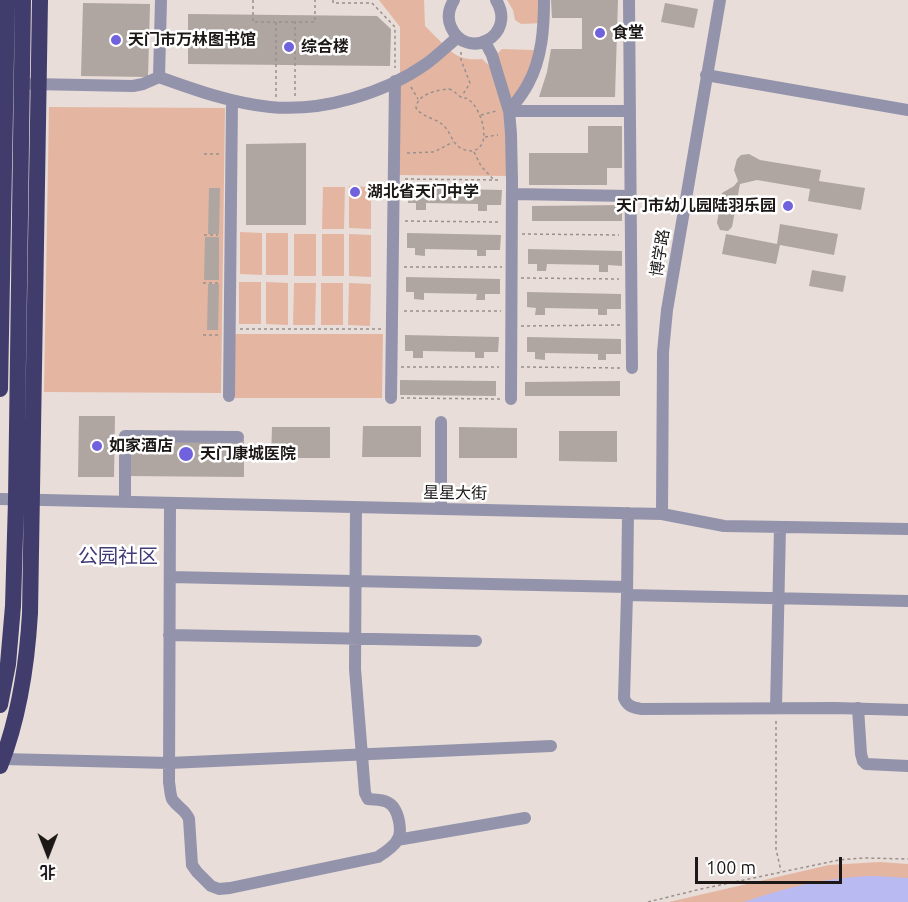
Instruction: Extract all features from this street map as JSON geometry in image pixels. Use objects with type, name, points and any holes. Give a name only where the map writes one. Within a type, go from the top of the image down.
[{"type":"highway","points":[[7,0],[22,84]]},
{"type":"highway","points":[[0,705],[9,651],[13,606],[23,0]]},
{"type":"highway","points":[[0,389],[8,186],[22,84],[40,0]]},
{"type":"highway","points":[[1,763],[22,682],[29,622],[16,500],[8,186]]},
{"type":"highway","points":[[9,651],[22,682]]},
{"type":"street","points":[[159,77],[160,0]]},
{"type":"street","points":[[454,0],[448,14],[449,23],[461,39],[471,43],[485,42],[500,27],[501,9],[496,0]]},
{"type":"street","points":[[509,111],[522,94],[534,70],[542,37],[544,0]]},
{"type":"street","points":[[629,0],[632,368]]},
{"type":"street","name":"博学路","points":[[662,514],[665,330],[720,0]]},
{"type":"street","points":[[22,84],[133,86],[159,77],[232,100],[276,107],[321,105],[365,94],[400,78],[426,64],[461,39]]},
{"type":"street","points":[[485,42],[492,55],[509,111],[511,134],[511,399]]},
{"type":"street","points":[[706,75],[908,110]]},
{"type":"street","points":[[391,398],[394,154],[400,78]]},
{"type":"street","points":[[229,396],[232,100]]},
{"type":"street","points":[[509,111],[630,111]]},
{"type":"street","points":[[512,194],[630,195]]},
{"type":"street","points":[[441,422],[441,509]]},
{"type":"street","points":[[125,502],[125,436],[238,437]]},
{"type":"street","name":"星星大街","points":[[16,500],[662,514],[724,526],[908,530]]},
{"type":"street","points":[[170,503],[169,783],[172,799],[187,813],[189,819],[192,865],[211,886],[219,889],[378,857],[396,843],[400,835],[396,811],[392,804],[368,799],[365,793],[355,669],[356,507]]},
{"type":"street","points":[[628,513],[624,698],[626,704],[641,709],[858,708],[908,710]]},
{"type":"street","points":[[776,708],[780,527]]},
{"type":"street","points":[[170,577],[356,581],[908,601]]},
{"type":"street","points":[[170,634],[476,640]]},
{"type":"street","points":[[858,708],[863,761],[866,764],[908,766]]},
{"type":"street","points":[[1,763],[169,763],[551,746]]},
{"type":"street","points":[[397,840],[525,818]]},
{"type":"path","points":[[253,0],[253,22],[315,22],[315,0]]},
{"type":"path","points":[[333,0],[333,3],[372,3],[395,27],[400,78],[418,99]]},
{"type":"path","points":[[276,22],[276,107]]},
{"type":"path","points":[[295,22],[295,107]]},
{"type":"path","points":[[461,39],[461,60],[470,83],[461,97]]},
{"type":"path","points":[[446,89],[452,90],[461,97],[469,99],[484,128],[482,144],[474,151],[463,150],[459,147],[440,122],[418,111],[416,103],[421,97],[446,89]]},
{"type":"path","points":[[479,115],[509,111]]},
{"type":"path","points":[[484,137],[511,134]]},
{"type":"path","points":[[394,154],[434,152],[454,141]]},
{"type":"path","points":[[474,151],[481,166],[494,180]]},
{"type":"path","points":[[204,154],[232,154]]},
{"type":"path","points":[[394,179],[512,181]]},
{"type":"path","points":[[393,221],[631,235]]},
{"type":"path","points":[[204,235],[231,235]]},
{"type":"path","points":[[393,267],[631,279]]},
{"type":"path","points":[[203,282],[230,283]]},
{"type":"path","points":[[392,311],[511,311]]},
{"type":"path","points":[[511,326],[631,325]]},
{"type":"path","points":[[203,335],[230,332],[392,328]]},
{"type":"path","points":[[392,367],[632,368]]},
{"type":"path","points":[[391,398],[511,399]]},
{"type":"path","points":[[776,708],[776,849],[782,872]]},
{"type":"path","points":[[648,902],[839,860],[908,859]]},
{"type":"shaded area","points":[[379,0],[424,0],[425,26],[444,45],[400,73],[400,27]]},
{"type":"shaded area","points":[[507,0],[542,0],[542,23],[521,24],[515,20],[513,10]]},
{"type":"shaded area","points":[[502,49],[534,50],[533,62],[514,99],[509,99],[496,55]]},
{"type":"shaded area","points":[[449,50],[464,58],[482,59],[491,67],[503,110],[509,176],[398,175],[400,84]]},
{"type":"shaded area","points":[[49,107],[225,108],[221,393],[44,392]]},
{"type":"shaded area","points":[[349,186],[371,187],[371,229],[349,228]]},
{"type":"shaded area","points":[[323,187],[345,187],[344,229],[322,229]]},
{"type":"shaded area","points":[[240,232],[262,233],[262,275],[240,274]]},
{"type":"shaded area","points":[[266,233],[288,233],[288,275],[266,275]]},
{"type":"shaded area","points":[[294,234],[316,234],[316,276],[294,276]]},
{"type":"shaded area","points":[[322,234],[344,234],[344,276],[322,276]]},
{"type":"shaded area","points":[[349,234],[371,235],[371,277],[349,276]]},
{"type":"shaded area","points":[[239,282],[261,282],[261,324],[239,324]]},
{"type":"shaded area","points":[[266,282],[288,283],[288,325],[266,324]]},
{"type":"shaded area","points":[[294,283],[316,283],[315,325],[293,325]]},
{"type":"shaded area","points":[[321,283],[343,283],[343,325],[321,325]]},
{"type":"shaded area","points":[[349,283],[371,284],[370,326],[348,325]]},
{"type":"shaded area","points":[[235,334],[383,334],[382,398],[235,398]]},
{"type":"shaded area","points":[[880,862],[908,864],[908,902],[669,902],[829,865]]},
{"type":"water","points":[[874,876],[908,878],[908,902],[744,902],[808,884],[840,878]]},
{"type":"building","name":"食堂","points":[[551,0],[618,0],[615,97],[539,97],[551,49],[582,49],[582,18],[552,18]]},
{"type":"building","name":"天门市万林图书馆","points":[[83,3],[150,4],[148,77],[81,76]]},
{"type":"building","points":[[665,3],[698,9],[694,28],[661,22]]},
{"type":"building","name":"综合楼","points":[[188,14],[377,16],[391,29],[390,66],[188,64]]},
{"type":"building","points":[[588,126],[622,126],[622,168],[607,168],[607,185],[529,185],[529,153],[588,153]]},
{"type":"building","points":[[306,143],[306,225],[246,225],[246,144]]},
{"type":"building","points":[[749,154],[760,160],[821,170],[819,181],[865,188],[861,210],[808,201],[810,189],[757,180],[740,184],[732,227],[728,231],[720,230],[717,223],[722,193],[738,181],[734,170],[737,159],[741,155]]},
{"type":"building","points":[[209,188],[220,188],[219,234],[208,234]]},
{"type":"building","points":[[408,188],[502,190],[501,205],[487,205],[487,211],[478,211],[478,204],[426,203],[426,210],[416,210],[416,203],[408,203]]},
{"type":"building","points":[[622,205],[622,221],[532,221],[532,206]]},
{"type":"building","points":[[780,224],[838,234],[834,255],[780,245],[776,264],[722,254],[726,234],[777,244]]},
{"type":"building","points":[[407,233],[501,235],[500,250],[486,250],[486,256],[477,256],[477,250],[425,249],[425,256],[415,255],[415,248],[407,248]]},
{"type":"building","points":[[205,237],[219,237],[219,280],[204,280]]},
{"type":"building","points":[[528,249],[622,251],[622,266],[608,265],[608,272],[599,272],[599,265],[547,264],[546,271],[537,271],[537,264],[528,264]]},
{"type":"building","points":[[812,270],[846,276],[843,292],[809,286]]},
{"type":"building","points":[[406,277],[500,279],[500,294],[485,294],[485,300],[476,300],[477,294],[424,293],[424,300],[414,299],[414,292],[406,292]]},
{"type":"building","points":[[208,284],[219,284],[218,330],[207,330]]},
{"type":"building","points":[[527,292],[621,294],[621,309],[607,309],[607,315],[598,315],[598,309],[545,308],[545,315],[535,315],[536,308],[527,307]]},
{"type":"building","points":[[405,335],[499,337],[498,352],[484,352],[484,358],[475,358],[475,352],[423,351],[423,358],[413,358],[413,351],[405,351]]},
{"type":"building","points":[[527,337],[621,339],[621,354],[606,354],[606,360],[598,360],[598,354],[545,353],[545,360],[535,359],[535,352],[527,352]]},
{"type":"building","points":[[400,380],[496,381],[496,396],[400,395]]},
{"type":"building","points":[[620,381],[620,396],[525,396],[525,382]]},
{"type":"building","name":"如家酒店","points":[[79,416],[115,416],[114,477],[78,477]]},
{"type":"building","points":[[363,426],[421,426],[421,457],[362,457]]},
{"type":"building","points":[[272,427],[330,427],[330,458],[271,458]]},
{"type":"building","points":[[459,427],[517,428],[517,458],[459,458]]},
{"type":"building","points":[[559,431],[617,431],[617,462],[559,461]]},
{"type":"building","points":[[127,438],[244,439],[244,477],[127,476]]},
{"type":"place","name":"食堂","points":[[600,33]]},
{"type":"place","name":"天门市万林图书馆","points":[[116,40]]},
{"type":"place","name":"综合楼","points":[[289,47]]},
{"type":"place","name":"湖北省天门中学","points":[[355,192]]},
{"type":"place","name":"天门市幼儿园陆羽乐园","points":[[788,206]]},
{"type":"place","name":"如家酒店","points":[[97,446]]},
{"type":"place","name":"天门康城医院","points":[[186,454]]},
{"type":"district","name":"公园社区","points":[[118,556]]}]
